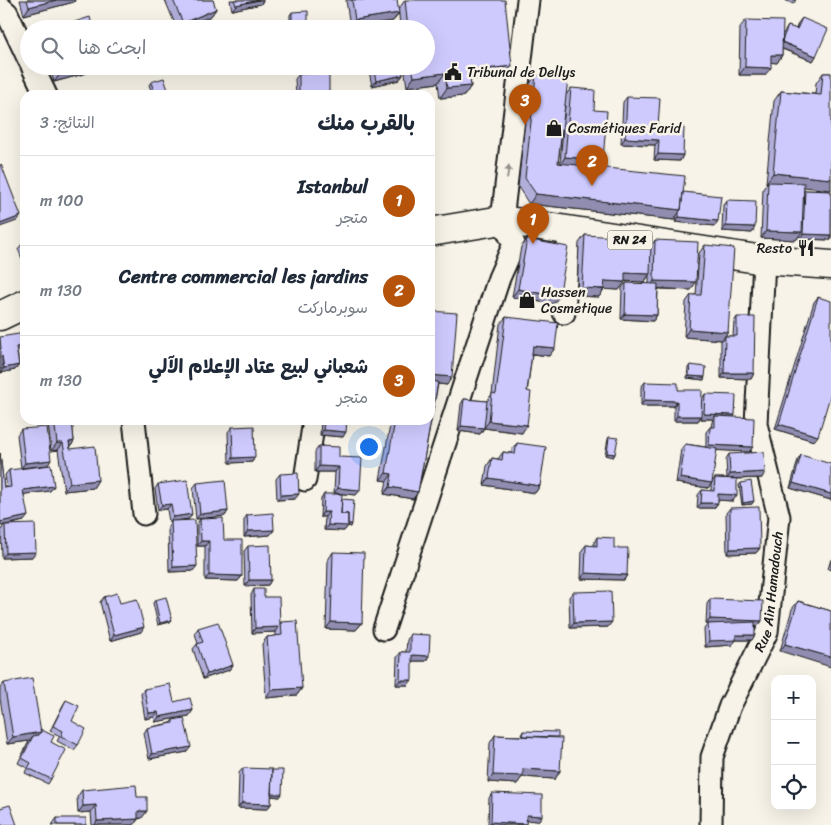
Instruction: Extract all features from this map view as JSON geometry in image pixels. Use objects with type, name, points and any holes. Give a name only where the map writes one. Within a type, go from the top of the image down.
[{"type":"main road","name":"RN 24","points":[[435,231],[502,220],[764,260],[831,265]]},
{"type":"main road","points":[[0,316],[20,306]]},
{"type":"street","points":[[384,629],[499,278],[514,244],[502,220],[528,0]]},
{"type":"street","points":[[2,12],[20,44]]},
{"type":"street","points":[[36,75],[44,90]]},
{"type":"street","points":[[564,313],[570,231]]},
{"type":"street","name":"Rue Ain Hamadouch","points":[[711,825],[712,757],[730,706],[767,632],[779,517],[756,424],[764,260]]},
{"type":"street","points":[[135,425],[144,514]]},
{"type":"street","points":[[306,480],[313,425]]},
{"type":"building","points":[[27,0],[56,0],[29,7]]},
{"type":"building","points":[[173,0],[213,0],[216,9],[190,20],[182,20]]},
{"type":"building","points":[[234,0],[259,0],[236,5]]},
{"type":"building","points":[[352,0],[397,0],[399,13],[355,20]]},
{"type":"building","points":[[405,0],[505,0],[512,66],[469,71],[471,86],[447,88],[445,73],[435,74],[435,20],[407,20]]},
{"type":"building","points":[[308,11],[308,20],[292,20],[292,12]]},
{"type":"building","points":[[802,18],[828,29],[816,56],[782,42],[788,26],[797,29]]},
{"type":"building","points":[[746,20],[783,21],[782,55],[771,55],[771,68],[745,67]]},
{"type":"building","points":[[823,73],[831,73],[831,179],[773,173],[781,91],[821,95]]},
{"type":"building","points":[[299,75],[329,75],[329,90],[299,90]]},
{"type":"building","points":[[375,75],[403,75],[376,81]]},
{"type":"building","points":[[414,75],[430,75],[414,77]]},
{"type":"building","points":[[536,75],[568,79],[558,163],[685,176],[681,210],[536,194],[525,178]]},
{"type":"building","points":[[164,78],[168,90],[153,90],[151,82]]},
{"type":"building","points":[[571,88],[595,90],[594,110],[607,111],[603,160],[565,157]]},
{"type":"building","points":[[627,97],[660,98],[658,127],[684,128],[683,155],[658,154],[659,140],[625,138]]},
{"type":"building","points":[[0,165],[20,216],[0,224]]},
{"type":"building","points":[[768,182],[804,183],[802,232],[766,231]]},
{"type":"building","points":[[805,190],[831,191],[831,235],[803,234]]},
{"type":"building","points":[[683,192],[721,196],[718,221],[679,217]]},
{"type":"building","points":[[727,200],[756,201],[755,227],[726,226]]},
{"type":"building","points":[[585,235],[633,238],[633,245],[651,245],[650,274],[625,273],[625,282],[605,281],[604,289],[582,288]]},
{"type":"building","points":[[527,239],[568,247],[559,297],[518,289]]},
{"type":"building","points":[[655,240],[698,242],[696,282],[654,281]]},
{"type":"building","points":[[705,245],[734,248],[728,332],[689,329],[691,295],[701,295]]},
{"type":"building","points":[[626,283],[658,284],[657,315],[625,314]]},
{"type":"building","points":[[818,297],[831,301],[831,393],[818,436],[779,424]]},
{"type":"building","points":[[435,311],[457,313],[452,377],[435,375]]},
{"type":"building","points":[[506,317],[558,323],[555,348],[533,346],[527,391],[531,392],[527,425],[489,421],[492,393],[496,394]]},
{"type":"building","points":[[737,317],[755,317],[754,373],[724,373],[725,336],[737,336]]},
{"type":"building","points":[[20,334],[20,347],[16,347],[19,365],[4,368],[2,356],[2,369],[0,369],[0,337]]},
{"type":"building","points":[[690,365],[706,367],[705,377],[689,376]]},
{"type":"building","points":[[435,382],[438,382],[435,398]]},
{"type":"building","points":[[645,382],[678,383],[678,390],[702,390],[701,416],[677,416],[677,401],[644,400]]},
{"type":"building","points":[[705,394],[736,395],[735,415],[704,414]]},
{"type":"building","points":[[464,399],[487,401],[484,428],[461,426]]},
{"type":"building","points":[[715,416],[754,418],[753,447],[709,445],[710,427],[715,427]]},
{"type":"building","points":[[55,425],[72,425],[74,441],[69,442],[70,449],[95,446],[98,480],[70,483],[63,443],[57,443]]},
{"type":"building","points":[[324,425],[347,425],[346,432],[323,430]]},
{"type":"building","points":[[394,425],[430,425],[418,492],[390,487],[392,474],[386,473]]},
{"type":"building","points":[[254,426],[255,457],[233,458],[232,427]]},
{"type":"building","points":[[47,427],[51,460],[25,463],[21,429]]},
{"type":"building","points":[[609,437],[618,438],[615,454],[607,453]]},
{"type":"building","points":[[517,443],[546,447],[540,486],[489,478],[492,458],[502,460],[503,452],[515,454]]},
{"type":"building","points":[[685,444],[717,449],[712,483],[680,478]]},
{"type":"building","points":[[319,446],[339,447],[339,457],[362,458],[360,490],[338,488],[339,467],[319,466]]},
{"type":"building","points":[[764,452],[765,472],[730,474],[729,454]]},
{"type":"building","points":[[0,453],[4,488],[11,487],[9,470],[51,465],[54,486],[23,490],[28,516],[0,522]]},
{"type":"building","points":[[801,455],[831,464],[831,494],[793,483]]},
{"type":"building","points":[[298,473],[299,494],[281,495],[280,474]]},
{"type":"building","points":[[715,478],[737,479],[737,495],[718,494],[718,503],[701,503],[702,490],[714,491]]},
{"type":"building","points":[[187,480],[192,514],[173,517],[171,504],[162,505],[158,484]]},
{"type":"building","points":[[225,480],[228,511],[200,514],[197,483]]},
{"type":"building","points":[[751,481],[754,501],[743,503],[741,483]]},
{"type":"building","points":[[324,494],[342,494],[341,514],[348,514],[348,526],[328,525],[329,512],[323,512]]},
{"type":"building","points":[[342,499],[354,500],[352,524],[348,524],[348,514],[341,514]]},
{"type":"building","points":[[759,507],[760,548],[730,549],[730,508]]},
{"type":"building","points":[[273,513],[274,530],[248,531],[247,515]]},
{"type":"building","points":[[223,518],[224,540],[242,540],[242,576],[209,575],[209,541],[201,541],[200,519]]},
{"type":"building","points":[[195,520],[197,566],[173,567],[171,521]]},
{"type":"building","points":[[35,524],[36,552],[6,553],[5,525]]},
{"type":"building","points":[[597,537],[614,538],[614,548],[628,548],[627,575],[585,573],[586,545],[597,546]]},
{"type":"building","points":[[270,545],[271,580],[249,580],[248,546]]},
{"type":"building","points":[[333,552],[364,553],[362,623],[331,622]]},
{"type":"building","points":[[254,589],[264,589],[264,597],[279,597],[279,627],[255,628]]},
{"type":"building","points":[[611,591],[612,622],[574,623],[573,592]]},
{"type":"building","points":[[117,593],[120,603],[137,599],[144,627],[114,635],[104,597]]},
{"type":"building","points":[[166,597],[172,620],[160,623],[155,600]]},
{"type":"building","points":[[710,599],[763,601],[762,621],[710,619]]},
{"type":"building","points":[[798,601],[831,611],[831,657],[785,644]]},
{"type":"building","points":[[297,621],[302,688],[271,690],[267,637],[282,635],[281,622]]},
{"type":"building","points":[[218,622],[233,665],[207,674],[197,644],[203,642],[198,628]]},
{"type":"building","points":[[755,622],[755,635],[736,635],[736,640],[709,641],[708,624]]},
{"type":"building","points":[[410,634],[430,635],[429,656],[412,655],[412,680],[400,680],[401,652],[410,652]]},
{"type":"building","points":[[32,678],[41,732],[13,737],[4,683]]},
{"type":"building","points":[[170,684],[174,702],[190,698],[193,710],[159,717],[158,712],[149,713],[144,689]]},
{"type":"building","points":[[66,700],[79,706],[72,721],[86,729],[78,745],[61,736],[63,731],[53,726]]},
{"type":"building","points":[[184,718],[191,747],[152,754],[147,728],[173,723],[173,720]]},
{"type":"building","points":[[40,729],[54,736],[51,742],[66,750],[51,779],[28,768],[31,763],[22,758],[33,736],[39,735],[41,732]]},
{"type":"building","points":[[523,731],[558,732],[558,737],[523,736]]},
{"type":"building","points":[[495,735],[562,738],[560,771],[523,769],[523,776],[493,775]]},
{"type":"building","points":[[243,768],[272,769],[271,804],[242,803]]},
{"type":"building","points":[[272,770],[283,770],[282,794],[271,794]]},
{"type":"building","points":[[136,785],[137,797],[147,797],[147,811],[138,811],[138,819],[97,821],[96,805],[83,806],[82,790]]},
{"type":"building","points":[[492,793],[542,795],[542,816],[527,815],[526,824],[491,822]]},
{"type":"building","points":[[10,805],[17,825],[0,825],[0,808]]},
{"type":"building","points":[[57,818],[86,818],[86,825],[57,825]]},
{"type":"place","name":"Tribunal de Dellys","points":[[453,72]]},
{"type":"place","name":"شعباني لبيع عتاد الإعلام الآلي","points":[[525,125]]},
{"type":"place","name":"Cosmétiques Farid","points":[[554,128]]},
{"type":"place","name":"Centre commercial les jardins","points":[[592,186]]},
{"type":"place","name":"Istanbul","points":[[533,244]]},
{"type":"place","name":"Resto","points":[[806,248]]},
{"type":"place","name":"Hassen Cosmetique","points":[[527,300]]}]
